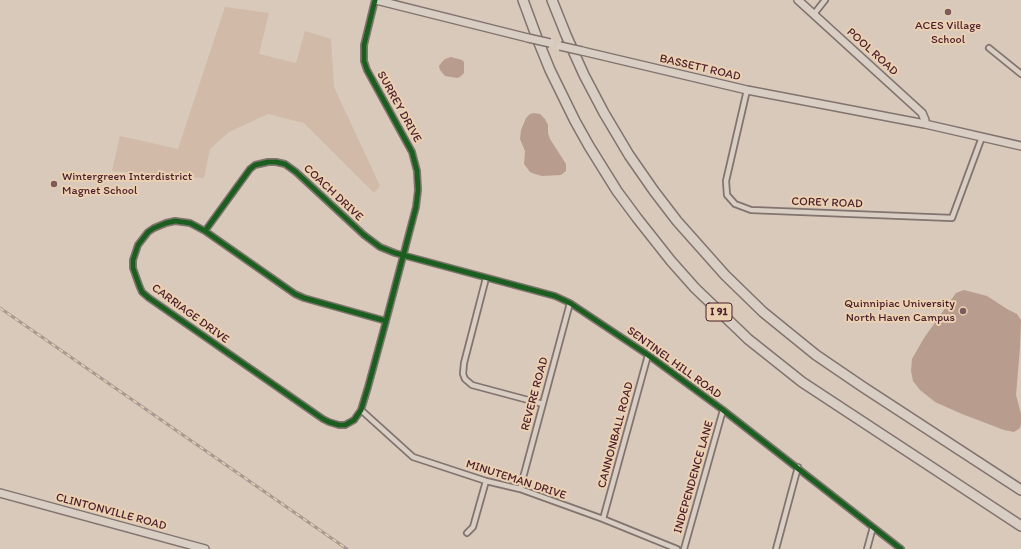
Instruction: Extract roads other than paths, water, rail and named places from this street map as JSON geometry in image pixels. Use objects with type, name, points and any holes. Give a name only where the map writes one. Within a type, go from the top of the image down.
[{"type":"highway","name":"I 91","points":[[524,0],[550,70],[589,146],[617,191],[637,218],[696,288],[748,339],[802,382],[1021,526]]},
{"type":"highway","name":"I 91","points":[[552,0],[569,42],[590,86],[629,155],[677,221],[725,275],[767,315],[816,355],[1021,490]]},
{"type":"street","name":"BASSETT ROAD","points":[[376,0],[392,2],[582,52],[747,90],[925,124],[1021,146]]},
{"type":"street","name":"SURREY DRIVE","points":[[361,410],[418,197],[418,177],[412,152],[367,70],[364,61],[364,45],[376,0]]},
{"type":"street","name":"POOL ROAD","points":[[798,0],[922,113],[925,116],[925,124]]},
{"type":"street","points":[[814,14],[824,0]]},
{"type":"street","points":[[989,48],[1021,74]]},
{"type":"street","name":"COREY ROAD","points":[[747,90],[726,181],[727,195],[735,204],[751,210],[952,218],[982,137]]},
{"type":"street","name":"COACH DRIVE","points":[[205,231],[250,169],[259,164],[276,162],[285,164],[296,172],[374,244],[386,250],[403,255]]},
{"type":"street","name":"CARRIAGE DRIVE","points":[[361,410],[350,423],[339,425],[328,422],[155,303],[142,292],[133,268],[133,260],[138,245],[148,232],[160,225],[175,221],[190,223],[205,231],[295,294],[304,298],[386,321]]},
{"type":"street","name":"SENTINEL HILL ROAD","points":[[403,255],[555,296],[570,303],[648,355],[723,410],[901,549]]},
{"type":"street","points":[[486,278],[464,363],[465,379],[472,385],[543,404]]},
{"type":"street","name":"REVERE ROAD","points":[[520,489],[570,303]]},
{"type":"street","name":"CANNONBALL ROAD","points":[[603,519],[648,355]]},
{"type":"street","name":"MINUTEMAN DRIVE","points":[[361,410],[413,457],[486,481],[520,489],[603,519],[677,549]]},
{"type":"street","name":"INDEPENDENCE LANE","points":[[684,549],[723,410]]},
{"type":"street","points":[[776,549],[798,468]]},
{"type":"street","points":[[467,533],[473,527],[486,481]]},
{"type":"street","name":"CLINTONVILLE ROAD","points":[[0,493],[205,549]]},
{"type":"street","points":[[867,549],[872,527]]},
{"type":"railway","points":[[0,308],[347,549]]},
{"type":"place","name":"ACES Village School","points":[[948,12]]},
{"type":"place","name":"Wintergreen Interdistrict Magnet School","points":[[54,184]]},
{"type":"place","name":"Quinnipiac University North Haven Campus","points":[[963,311]]}]
